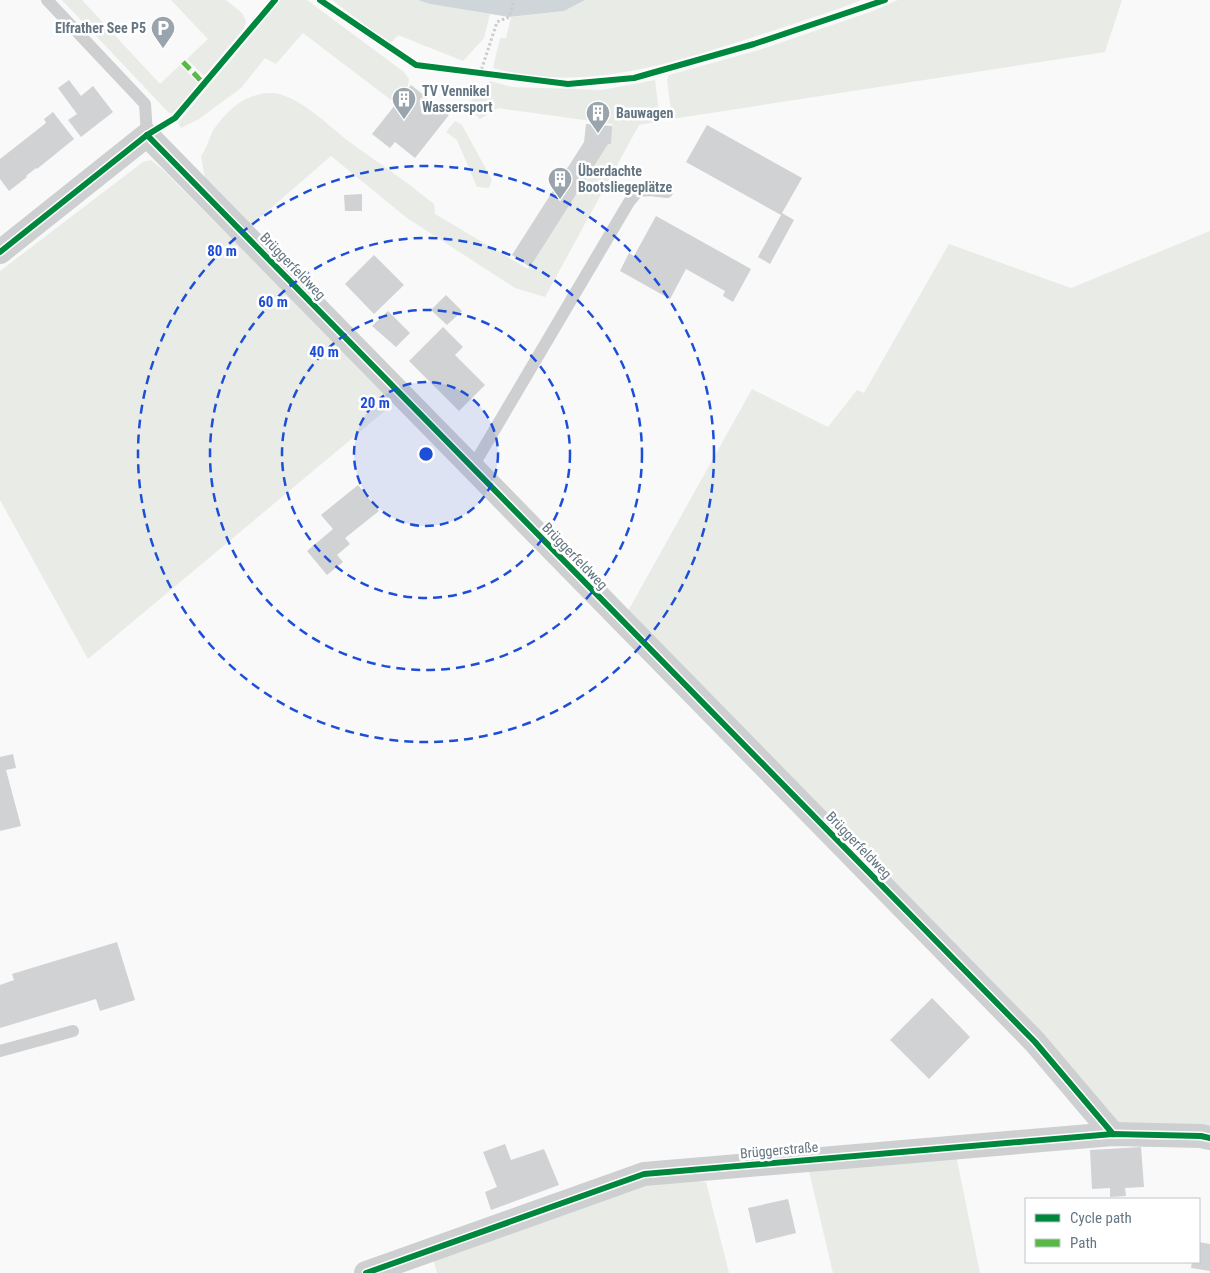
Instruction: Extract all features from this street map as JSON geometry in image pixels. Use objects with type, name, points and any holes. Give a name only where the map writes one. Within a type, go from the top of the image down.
[{"type":"street","points":[[0,252],[147,134]]},
{"type":"street","name":"Brüggerfeldweg","points":[[147,134],[1035,1042],[1113,1134]]},
{"type":"street","name":"Brüggerstraße","points":[[366,1273],[644,1174],[1113,1134],[1201,1136],[1210,1138]]},
{"type":"lane","points":[[47,0],[145,104],[147,134]]},
{"type":"lane","points":[[472,468],[629,202],[638,191],[667,192]]},
{"type":"lane","points":[[0,1051],[73,1031]]},
{"type":"path","points":[[480,74],[497,22],[509,17],[514,0]]},
{"type":"shaded area","points":[[62,0],[82,0],[160,84],[180,65],[198,83],[174,113],[169,113]]},
{"type":"shaded area","points":[[171,0],[226,0],[242,13],[246,21],[244,28],[204,76],[187,59],[208,39]]},
{"type":"shaded area","points":[[281,0],[307,0],[404,72],[409,79],[408,86],[397,100],[393,97],[391,100],[303,33],[276,64],[265,58],[241,88],[199,119],[181,128],[178,123]]},
{"type":"shaded area","points":[[332,0],[418,0],[430,4],[490,14],[484,38],[463,61],[398,35],[390,44]]},
{"type":"shaded area","points":[[418,0],[585,0],[564,11],[509,17],[430,4]]},
{"type":"shaded area","points":[[585,0],[862,0],[705,52],[675,61],[616,74],[555,77],[524,75],[493,68],[500,38],[506,38],[511,17],[564,11]]},
{"type":"shaded area","points":[[898,0],[1122,0],[1105,52],[672,119],[667,80],[669,75],[759,50],[873,11]]},
{"type":"shaded area","points":[[655,80],[660,121],[639,125],[545,297],[515,288],[407,218],[331,156],[248,228],[207,190],[201,156],[217,124],[243,100],[260,94],[278,94],[292,99],[310,110],[351,143],[414,188],[434,204],[435,214],[528,269],[613,124],[498,108],[480,119],[466,106],[490,81],[512,87],[602,90]]},
{"type":"shaded area","points":[[455,121],[462,125],[492,180],[489,188],[477,187],[457,140],[446,132]]},
{"type":"shaded area","points":[[151,160],[382,390],[392,405],[88,659],[0,500],[0,271],[143,162]]},
{"type":"shaded area","points":[[1210,231],[1210,1128],[1117,1125],[628,611],[752,389],[828,427],[857,390],[864,393],[949,244],[1071,288]]},
{"type":"shaded area","points":[[956,1155],[980,1273],[833,1273],[809,1171]]},
{"type":"shaded area","points":[[671,1178],[706,1182],[729,1273],[437,1273],[433,1258],[638,1186]]},
{"type":"building","points":[[69,80],[81,96],[93,86],[113,112],[81,137],[68,120],[77,114],[58,88]]},
{"type":"building","name":"TV Vennikel Wassersport","points":[[411,85],[449,115],[415,158],[395,142],[390,148],[372,134]]},
{"type":"building","points":[[53,112],[74,139],[9,191],[0,179],[0,159],[46,123],[44,119]]},
{"type":"building","name":"Überdachte Bootsliegeplätze","points":[[586,124],[612,126],[611,144],[608,144],[530,267],[512,255],[584,142]]},
{"type":"building","points":[[707,125],[802,178],[782,213],[794,220],[770,264],[758,257],[781,215],[686,162]]},
{"type":"building","points":[[362,194],[362,211],[345,211],[344,195]]},
{"type":"building","points":[[656,216],[751,269],[733,302],[723,296],[725,291],[686,269],[670,299],[620,271],[629,253],[634,256]]},
{"type":"building","points":[[374,255],[404,285],[374,314],[345,284]]},
{"type":"building","points":[[446,295],[462,311],[447,325],[431,310]]},
{"type":"building","points":[[388,311],[410,333],[396,347],[372,326]]},
{"type":"building","points":[[443,327],[463,347],[455,355],[485,385],[459,411],[409,361]]},
{"type":"building","points":[[358,485],[379,511],[345,538],[350,544],[337,555],[343,562],[327,575],[307,551],[333,529],[321,515]]},
{"type":"building","points":[[13,754],[16,768],[6,770],[21,826],[0,831],[0,757]]},
{"type":"building","points":[[117,942],[135,1000],[100,1011],[96,999],[0,1028],[0,985],[14,980],[12,974]]},
{"type":"building","points":[[932,998],[970,1037],[929,1079],[890,1040]]},
{"type":"building","points":[[505,1144],[511,1160],[544,1149],[559,1185],[491,1210],[485,1192],[497,1187],[483,1152]]},
{"type":"building","points":[[1141,1147],[1144,1187],[1125,1188],[1126,1196],[1110,1197],[1110,1188],[1092,1189],[1090,1150]]},
{"type":"building","points":[[788,1199],[796,1233],[756,1243],[748,1208]]},
{"type":"building","points":[[1200,1242],[1210,1244],[1210,1271],[1191,1268],[1192,1263],[1200,1263]]},
{"type":"marked path","points":[[183,62],[204,84]]},
{"type":"cycle path","points":[[0,252],[147,135],[175,118],[275,0]]},
{"type":"cycle path","points":[[320,0],[416,65],[568,84],[634,78],[754,44],[885,0]]},
{"type":"cycle path","points":[[147,135],[1035,1042],[1113,1134]]},
{"type":"cycle path","points":[[366,1273],[644,1174],[1113,1134],[1201,1136],[1210,1138]]},
{"type":"place","name":"Elfrather See P5","points":[[163,49]]},
{"type":"place","name":"TV Vennikel Wassersport","points":[[404,120]]},
{"type":"place","name":"Bauwagen","points":[[598,134]]},
{"type":"place","name":"Überdachte Bootsliegeplätze","points":[[560,200]]}]
